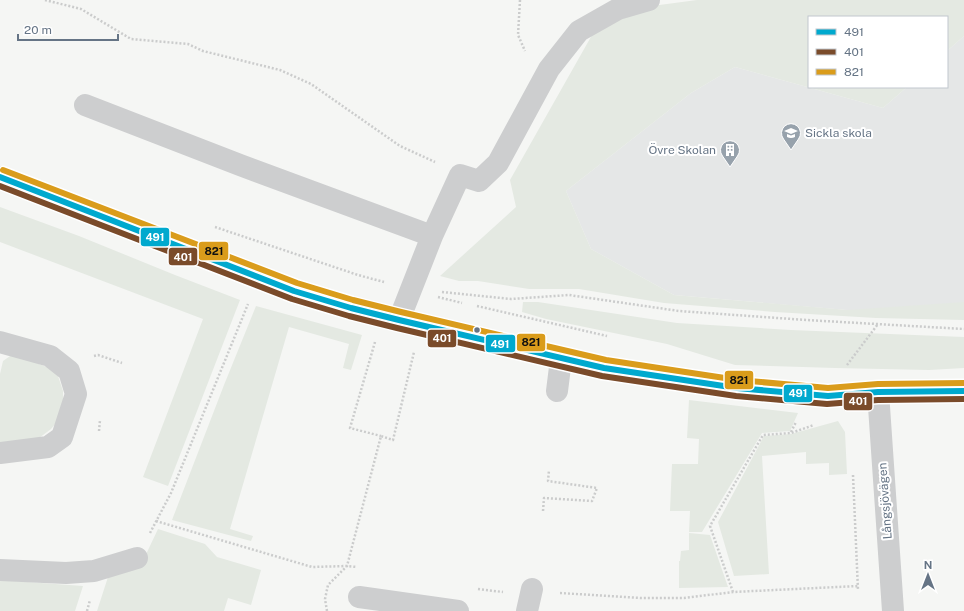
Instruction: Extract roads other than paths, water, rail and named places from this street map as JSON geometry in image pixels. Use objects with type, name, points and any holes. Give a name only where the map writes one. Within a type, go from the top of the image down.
[{"type":"street","points":[[398,320],[432,236],[460,175],[479,182],[498,163],[549,69],[579,30],[618,9],[649,0]]},
{"type":"street","points":[[85,105],[240,165],[432,236]]},
{"type":"street","points":[[0,177],[294,291],[350,308],[398,320],[604,368],[737,388],[828,396],[878,392],[964,391]]},
{"type":"street","points":[[0,342],[50,356],[69,371],[76,394],[62,437],[48,447],[0,453]]},
{"type":"street","points":[[557,391],[561,358]]},
{"type":"street","name":"Långsjövägen","points":[[878,392],[893,611]]},
{"type":"street","points":[[0,570],[66,573],[94,570],[136,558]]},
{"type":"street","points":[[527,611],[532,589]]},
{"type":"street","points":[[359,597],[458,611]]},
{"type":"place","name":"Sickla skola","points":[[791,150]]},
{"type":"place","name":"Övre Skolan","points":[[730,167]]}]
